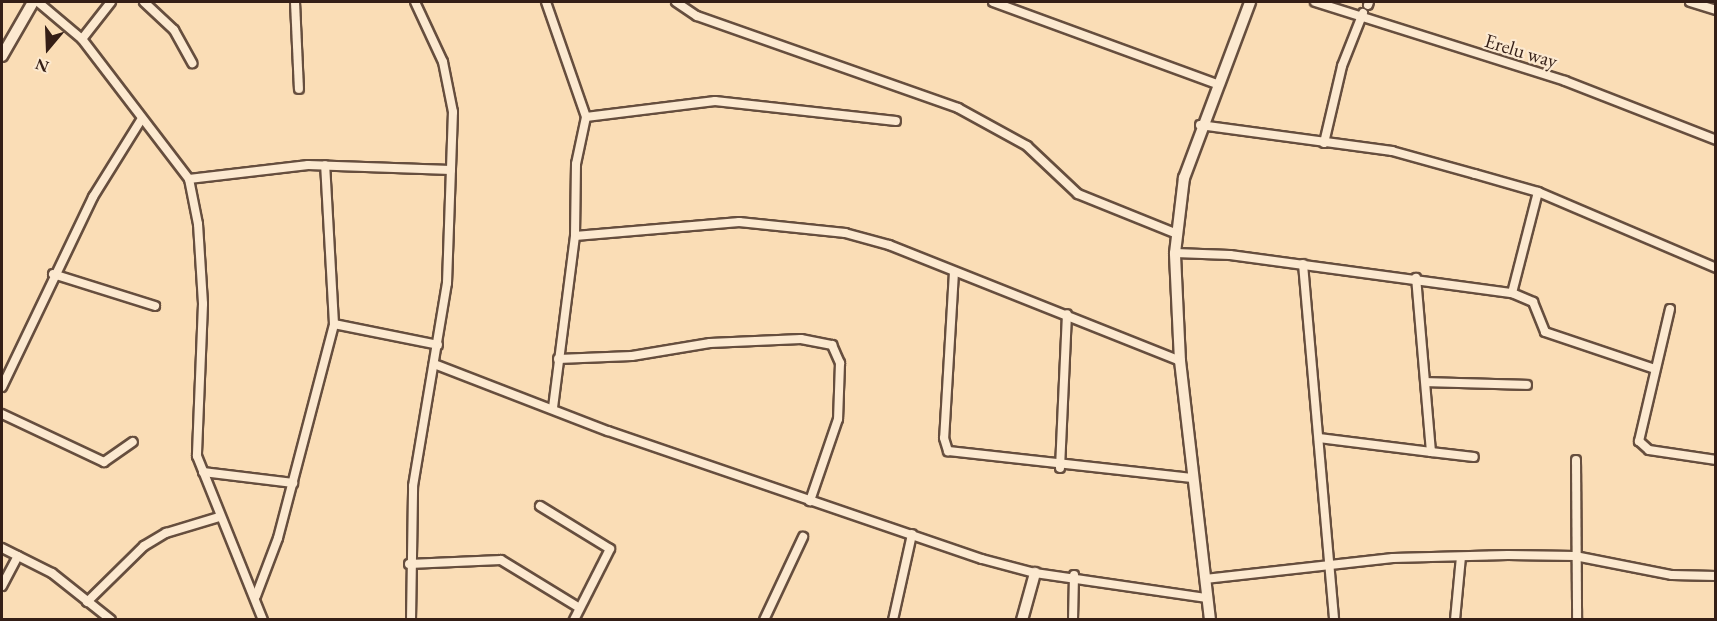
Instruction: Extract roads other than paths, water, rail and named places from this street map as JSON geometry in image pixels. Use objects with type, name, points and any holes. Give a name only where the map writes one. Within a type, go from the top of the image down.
[{"type":"street","points":[[2,56],[33,2]]},
{"type":"street","points":[[38,2],[82,39],[141,120],[189,178],[201,266],[197,456],[219,517],[256,596],[263,620]]},
{"type":"street","points":[[82,39],[111,2]]},
{"type":"street","points":[[144,2],[174,30],[192,63]]},
{"type":"street","points":[[295,2],[300,88]]},
{"type":"street","points":[[411,620],[409,564],[417,454],[435,364],[447,283],[451,170],[448,81],[415,2]]},
{"type":"street","points":[[546,2],[586,117],[576,164],[575,236],[553,408]]},
{"type":"street","points":[[676,2],[707,20],[937,99],[1027,146],[1078,194],[1178,234]]},
{"type":"street","points":[[993,2],[1217,84]]},
{"type":"street","points":[[1210,620],[1180,361],[1175,253],[1184,178],[1200,125],[1250,2]]},
{"type":"street","name":"Erelu way","points":[[1316,2],[1363,13],[1585,88],[1716,140]]},
{"type":"street","points":[[1690,2],[1716,10]]},
{"type":"street","points":[[1324,143],[1336,83],[1363,13]]},
{"type":"street","points":[[586,117],[715,100],[896,121]]},
{"type":"street","points":[[2,387],[53,274],[141,120]]},
{"type":"street","points":[[1200,125],[1392,151],[1538,192],[1716,268]]},
{"type":"street","points":[[189,178],[325,165],[451,170]]},
{"type":"street","points":[[256,596],[292,483],[334,324],[325,165]]},
{"type":"street","points":[[1512,293],[1538,192]]},
{"type":"street","points":[[575,236],[739,222],[801,225],[889,244],[1180,361]]},
{"type":"street","points":[[1175,253],[1303,264],[1512,293],[1533,302],[1545,332],[1654,369]]},
{"type":"street","points":[[1303,264],[1320,438],[1328,568],[1334,620]]},
{"type":"street","points":[[954,272],[946,449],[1060,468],[1193,478]]},
{"type":"street","points":[[53,274],[155,306]]},
{"type":"street","points":[[1416,278],[1427,382],[1431,452]]},
{"type":"street","points":[[1670,309],[1638,435],[1642,447],[1716,460]]},
{"type":"street","points":[[1060,468],[1067,314]]},
{"type":"street","points":[[334,324],[438,345]]},
{"type":"street","points":[[558,359],[632,356],[710,343],[801,339],[832,345],[840,363],[838,419],[810,501]]},
{"type":"street","points":[[435,364],[810,501],[1035,573],[1074,575],[1207,598]]},
{"type":"street","points":[[1427,382],[1527,385]]},
{"type":"street","points":[[2,414],[104,462],[133,442]]},
{"type":"street","points":[[1320,438],[1474,457]]},
{"type":"street","points":[[1576,460],[1577,620]]},
{"type":"street","points":[[203,471],[292,483]]},
{"type":"street","points":[[540,506],[610,549],[597,583],[578,607],[574,620]]},
{"type":"street","points":[[87,602],[144,546],[166,533],[219,517]]},
{"type":"street","points":[[893,620],[912,534]]},
{"type":"street","points":[[764,620],[803,537]]},
{"type":"street","points":[[2,548],[52,573],[111,620]]},
{"type":"street","points":[[2,586],[18,556]]},
{"type":"street","points":[[1205,579],[1328,568],[1393,558],[1575,556],[1672,575],[1716,576]]},
{"type":"street","points":[[1455,620],[1461,558]]},
{"type":"street","points":[[409,564],[501,560],[578,607]]},
{"type":"street","points":[[1022,620],[1035,573]]},
{"type":"street","points":[[1073,620],[1074,575]]}]
